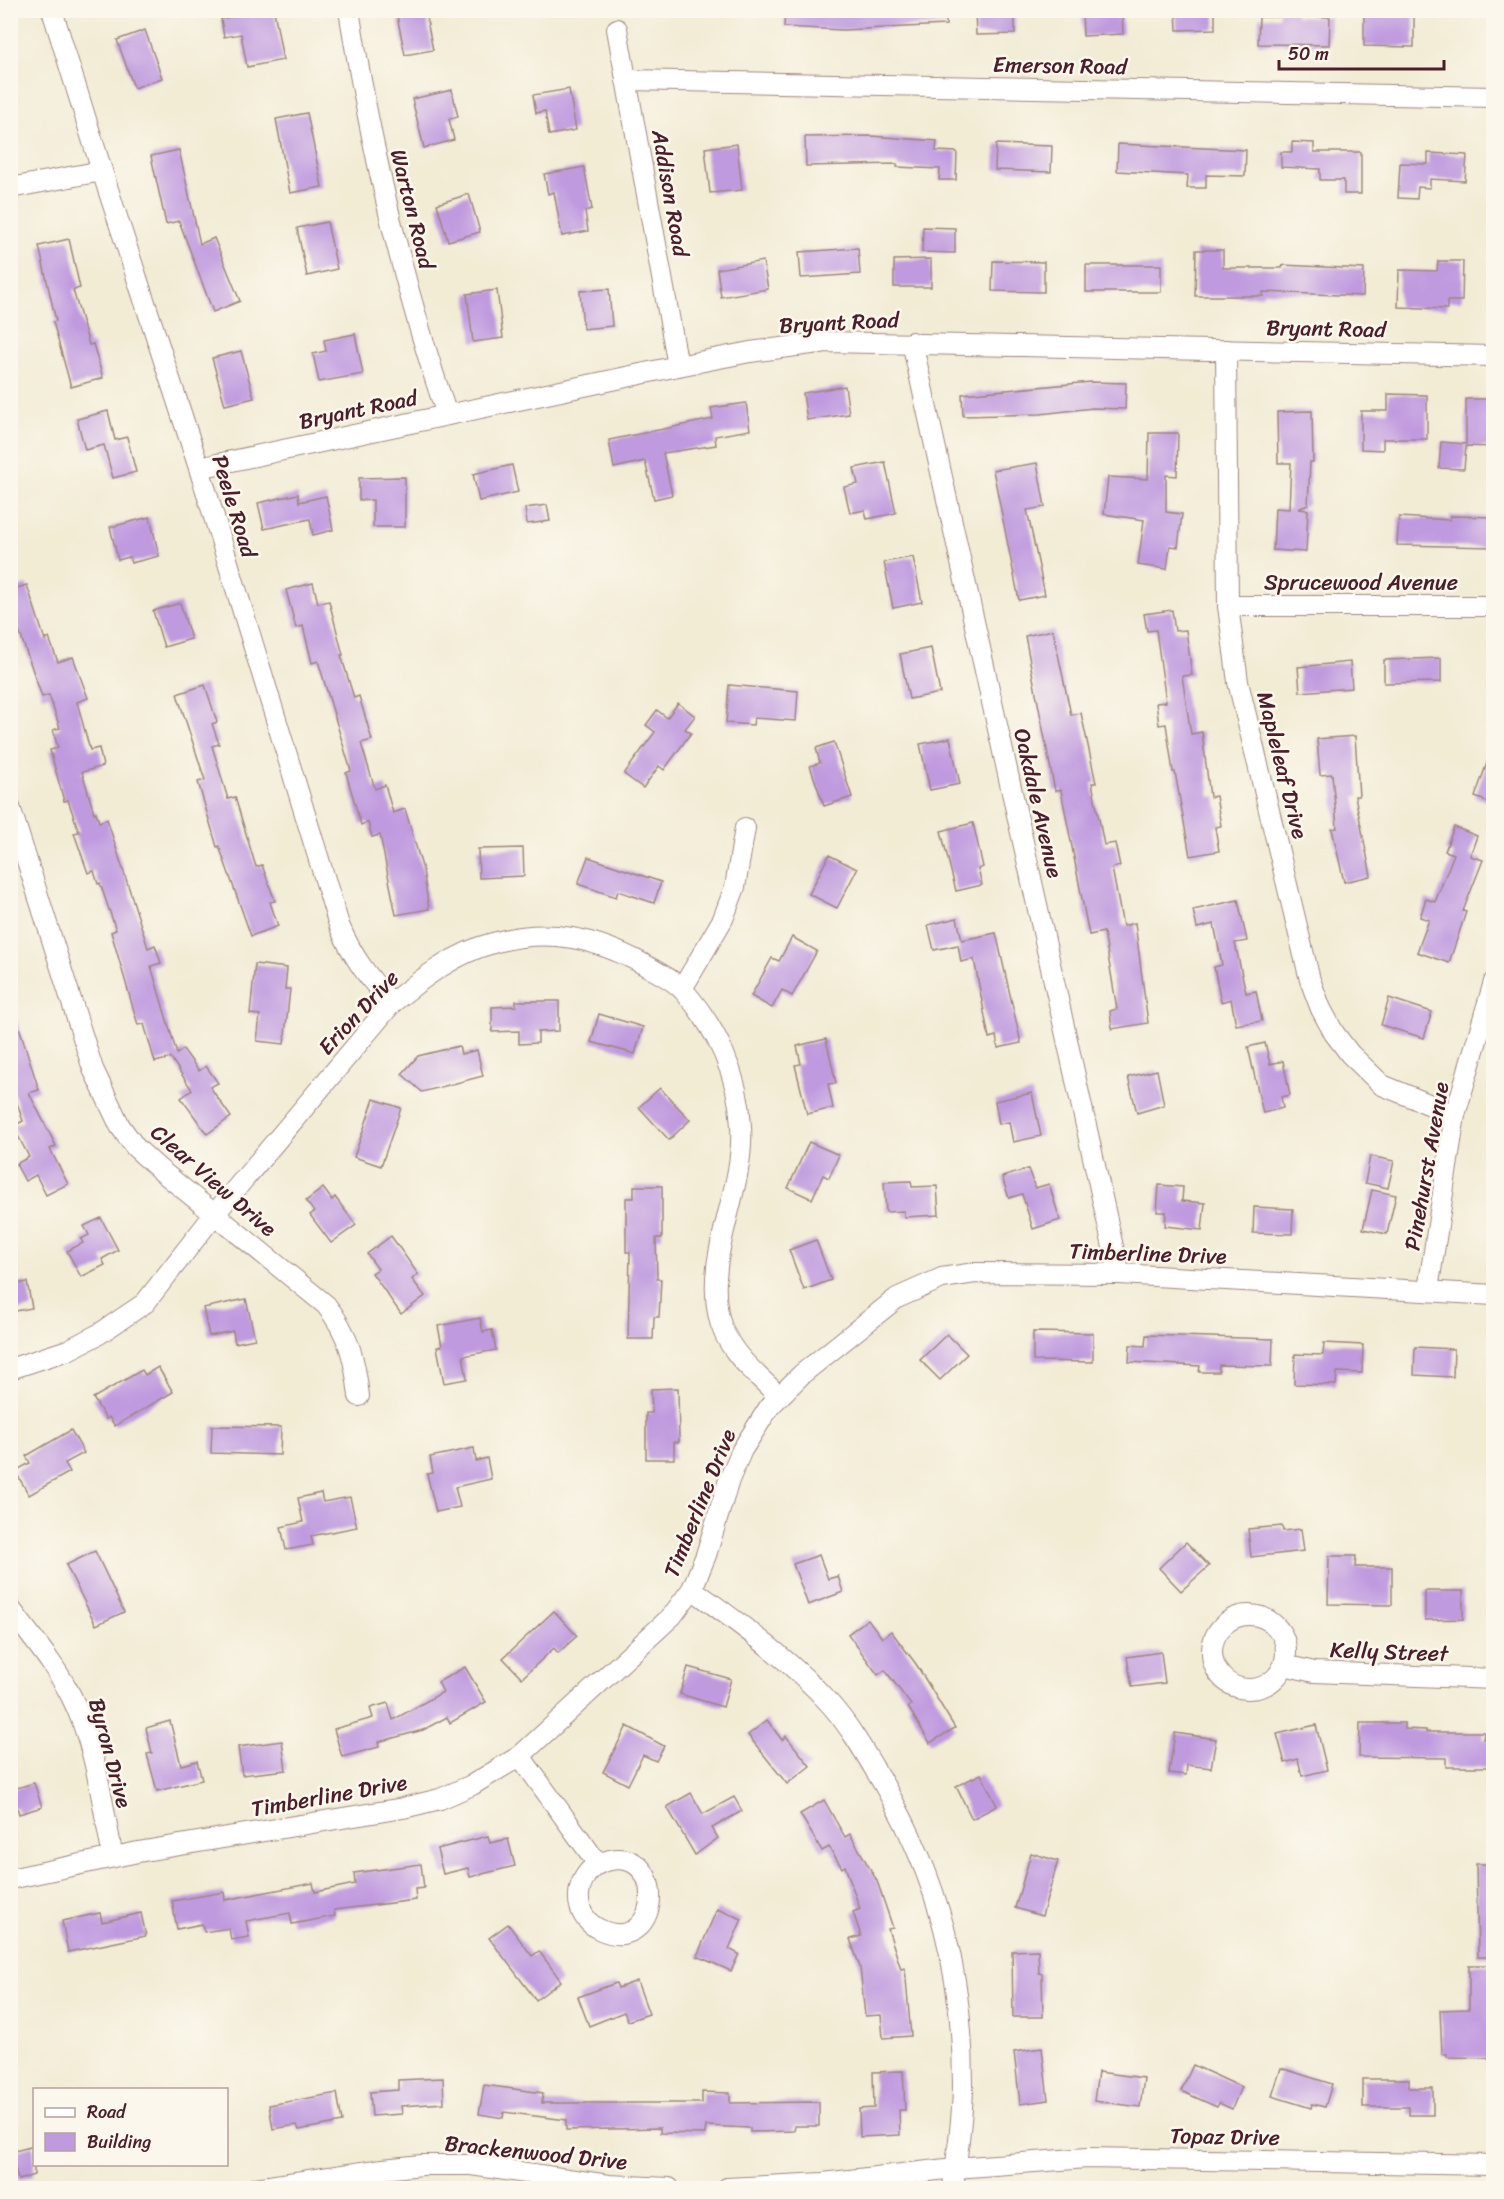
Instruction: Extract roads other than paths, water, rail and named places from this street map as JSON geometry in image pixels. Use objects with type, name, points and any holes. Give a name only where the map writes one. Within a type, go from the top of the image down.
[{"type":"street","name":"Peele Road","points":[[52,10],[199,468],[339,925],[351,952],[365,975],[392,1003]]},
{"type":"street","name":"Warton Road","points":[[349,10],[364,100],[389,215],[421,338],[447,415]]},
{"type":"street","name":"Addison Road","points":[[617,29],[678,366]]},
{"type":"street","name":"Emerson Road","points":[[626,80],[1494,97]]},
{"type":"street","points":[[10,188],[102,171]]},
{"type":"street","name":"Bryant Road","points":[[199,468],[678,366],[750,352],[827,342],[1494,356]]},
{"type":"street","name":"Oakdale Avenue","points":[[912,342],[1119,1274]]},
{"type":"street","name":"Mapleleaf Drive","points":[[1226,350],[1228,606],[1238,682],[1310,980],[1321,1009],[1350,1054],[1382,1085],[1455,1114]]},
{"type":"street","name":"Sprucewood Avenue","points":[[1228,606],[1494,606]]},
{"type":"street","name":"Clear View Drive","points":[[10,807],[93,1069],[120,1126],[135,1147],[213,1216],[326,1305],[339,1322],[351,1346],[359,1396]]},
{"type":"street","points":[[682,989],[723,919],[735,886],[745,828]]},
{"type":"street","name":"Erion Drive","points":[[10,1369],[78,1344],[124,1318],[145,1303],[213,1216],[392,1003],[418,982],[461,957],[492,943],[537,936],[573,936],[600,943],[654,970],[682,989],[708,1024],[721,1047],[731,1072],[740,1108],[741,1151],[733,1203],[715,1275],[718,1316],[724,1335],[732,1347],[779,1396]]},
{"type":"street","name":"Pinehurst Avenue","points":[[1428,1290],[1455,1114],[1494,982]]},
{"type":"street","name":"Timberline Drive","points":[[10,1880],[113,1857],[403,1808],[440,1798],[472,1785],[520,1756],[649,1639],[672,1616],[692,1589],[706,1555],[720,1503],[742,1450],[779,1396],[897,1298],[942,1278],[975,1273],[1119,1274],[1494,1295]]},
{"type":"street","points":[[692,1589],[795,1668],[831,1705],[848,1726],[875,1770],[924,1863],[953,1961],[959,2012],[963,2086],[953,2188]]},
{"type":"street","name":"Byron Drive","points":[[10,1608],[59,1674],[81,1719],[94,1764],[113,1857]]},
{"type":"street","name":"Kelly Street","points":[[1284,1665],[1314,1672],[1494,1679]]},
{"type":"street","points":[[520,1756],[598,1864]]},
{"type":"street","name":"Topaz Drive","points":[[955,2168],[1087,2158],[1494,2165]]},
{"type":"street","name":"Brackenwood Drive","points":[[256,2188],[339,2174],[422,2165],[471,2165],[609,2187],[669,2188]]},
{"type":"street","points":[[727,2188],[824,2183],[955,2168]]}]
